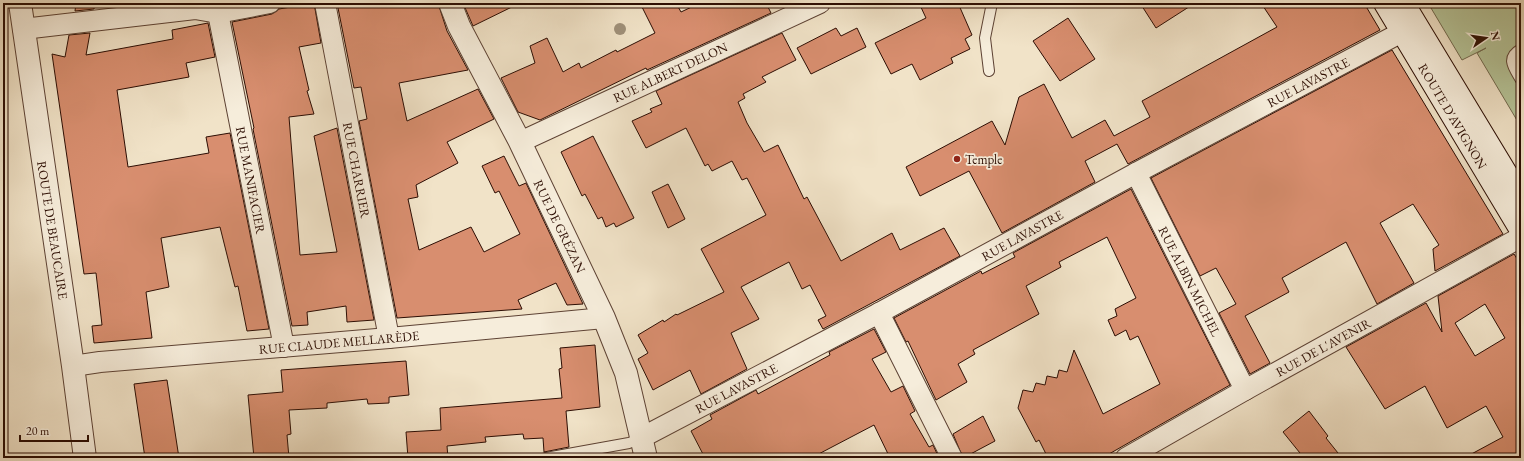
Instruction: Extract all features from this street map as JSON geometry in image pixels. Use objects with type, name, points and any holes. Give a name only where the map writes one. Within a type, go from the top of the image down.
[{"type":"street","name":"ROUTE DE BEAUCAIRE","points":[[20,3],[85,458]]},
{"type":"street","points":[[23,29],[197,6],[218,13],[270,3]]},
{"type":"street","name":"RUE CHARRIER","points":[[325,3],[389,338]]},
{"type":"street","name":"RUE DE GRÉZAN","points":[[450,3],[459,26],[520,142],[604,318],[626,373],[644,448]]},
{"type":"street","name":"RUE ALBERT DELON","points":[[520,142],[820,3]]},
{"type":"street","name":"ROUTE D'AVIGNON","points":[[1385,3],[1521,230]]},
{"type":"street","name":"ROUTE D'AVIGNON","points":[[1403,3],[1521,198]]},
{"type":"street","name":"RUE MANIFACIER","points":[[218,13],[284,347]]},
{"type":"street","name":"RUE LAVASTRE","points":[[644,448],[879,313],[1136,173],[1402,32]]},
{"type":"street","name":"RUE ALBIN MICHEL","points":[[1136,173],[1245,390]]},
{"type":"street","name":"RUE DE L'AVENIR","points":[[1126,458],[1245,390],[1521,237]]},
{"type":"street","points":[[879,313],[952,458]]},
{"type":"street","name":"RUE CLAUDE MELLARÈDE","points":[[73,366],[604,318]]},
{"type":"lane","points":[[989,71],[985,38],[992,3]]},
{"type":"lane","points":[[1393,3],[1521,215]]},
{"type":"lane","points":[[1521,49],[1512,56],[1514,69],[1521,80]]},
{"type":"lane","points":[[546,458],[629,442],[644,448]]},
{"type":"green space","points":[[1428,3],[1521,3],[1521,127],[1477,53],[1486,48],[1462,60]]},
{"type":"building","points":[[76,3],[95,3],[94,9],[75,11]]},
{"type":"building","points":[[314,3],[321,43],[299,47],[309,90],[307,91],[314,114],[289,117],[300,255],[337,252],[314,136],[337,128],[374,320],[347,322],[346,306],[307,312],[308,325],[292,326],[232,22],[272,14],[279,9]]},
{"type":"building","points":[[337,3],[438,3],[447,31],[468,70],[399,83],[407,121],[478,89],[494,119],[447,142],[458,163],[416,185],[418,197],[408,199],[419,250],[471,227],[484,252],[520,234],[499,191],[495,193],[482,166],[504,156],[519,186],[526,183],[583,304],[567,305],[556,283],[518,300],[522,309],[397,318],[359,121],[367,119],[361,87],[354,88]]},
{"type":"building","points":[[463,3],[520,3],[473,26]]},
{"type":"building","points":[[640,3],[676,3],[681,12],[700,3],[766,3],[771,13],[647,70],[646,68],[540,120],[518,112],[501,78],[535,63],[530,46],[547,38],[563,72],[579,63],[581,68],[616,50],[617,52],[655,33]]},
{"type":"building","points":[[919,3],[958,3],[972,35],[965,39],[970,49],[951,58],[953,63],[920,80],[912,64],[891,74],[875,43],[926,18]]},
{"type":"building","points":[[1140,3],[1195,3],[1156,28]]},
{"type":"building","points":[[1261,3],[1364,3],[1380,30],[1128,164],[1117,144],[1085,161],[1095,182],[1002,233],[969,171],[920,196],[906,167],[992,121],[1005,145],[1019,97],[1044,84],[1072,138],[1105,120],[1114,136],[1150,117],[1142,101],[1277,27]]},
{"type":"building","points":[[1068,18],[1095,59],[1060,81],[1033,41]]},
{"type":"building","points":[[208,23],[215,57],[186,63],[189,77],[117,90],[128,167],[209,153],[206,137],[230,133],[269,329],[247,331],[238,286],[235,287],[220,227],[161,238],[169,287],[146,292],[152,338],[94,343],[92,326],[102,325],[96,273],[84,274],[52,54],[65,57],[69,35],[90,33],[86,55],[173,39],[172,30]]},
{"type":"building","points":[[836,28],[841,36],[857,28],[866,47],[811,74],[797,48]]},
{"type":"building","points":[[782,33],[796,60],[762,77],[766,82],[743,94],[745,98],[738,102],[747,123],[764,152],[778,145],[804,199],[807,197],[841,261],[892,233],[900,250],[944,228],[960,256],[823,329],[818,320],[826,316],[810,285],[802,289],[789,262],[741,287],[759,319],[731,333],[747,369],[701,394],[690,370],[653,390],[638,359],[648,353],[638,335],[663,320],[664,322],[676,314],[677,315],[724,292],[701,249],[766,215],[747,178],[742,180],[732,161],[712,171],[708,164],[705,166],[686,128],[646,148],[632,121],[652,112],[650,109],[662,104],[656,91]]},
{"type":"building","points":[[1392,50],[1503,234],[1435,271],[1433,249],[1439,245],[1413,204],[1380,223],[1414,283],[1377,304],[1346,242],[1282,278],[1289,292],[1245,316],[1270,363],[1250,374],[1219,313],[1236,304],[1216,268],[1200,276],[1151,178]]},
{"type":"building","points":[[593,136],[634,218],[616,227],[614,223],[606,227],[602,217],[598,219],[585,194],[582,196],[561,152]]},
{"type":"building","points":[[668,184],[685,219],[668,228],[652,192]]},
{"type":"building","points":[[1131,189],[1230,385],[1102,458],[1048,458],[1039,440],[1036,442],[1018,408],[1023,390],[1033,392],[1036,383],[1045,385],[1047,376],[1057,378],[1059,370],[1067,372],[1074,350],[1103,414],[1160,384],[1138,336],[1130,340],[1126,330],[1115,336],[1108,320],[1117,316],[1115,309],[1136,298],[1107,237],[1059,262],[1061,267],[1026,286],[1039,314],[973,350],[975,354],[958,364],[967,382],[936,400],[908,341],[906,342],[894,318],[981,271],[982,274],[1015,257],[1013,253]]},
{"type":"building","points":[[1514,254],[1521,265],[1521,458],[1464,458],[1503,437],[1486,406],[1447,428],[1425,386],[1385,409],[1346,347],[1426,303],[1442,332],[1438,296]],"holes":[[[1485,304],[1505,338],[1475,356],[1455,323]]]},
{"type":"building","points":[[874,329],[886,352],[872,359],[891,392],[903,386],[915,411],[910,414],[929,447],[933,445],[939,458],[890,458],[874,425],[811,458],[705,458],[691,431],[712,419],[710,415],[756,390],[758,394],[830,355],[829,352]]},
{"type":"building","points":[[595,345],[600,407],[566,411],[569,447],[544,452],[543,438],[524,439],[523,434],[485,437],[486,442],[447,446],[448,458],[408,458],[406,432],[441,430],[440,408],[562,398],[559,369],[562,368],[560,348]]},
{"type":"building","points":[[406,361],[409,395],[389,397],[389,403],[368,404],[367,399],[327,403],[327,408],[289,410],[291,434],[287,435],[289,458],[254,458],[248,395],[283,392],[281,370]]},
{"type":"building","points":[[167,380],[179,458],[145,458],[134,384]]},
{"type":"building","points":[[1309,411],[1328,436],[1326,438],[1342,458],[1304,458],[1283,432]]},
{"type":"building","points":[[983,416],[995,441],[963,458],[953,434]]},
{"type":"place","name":"Temple","points":[[957,159]]}]
